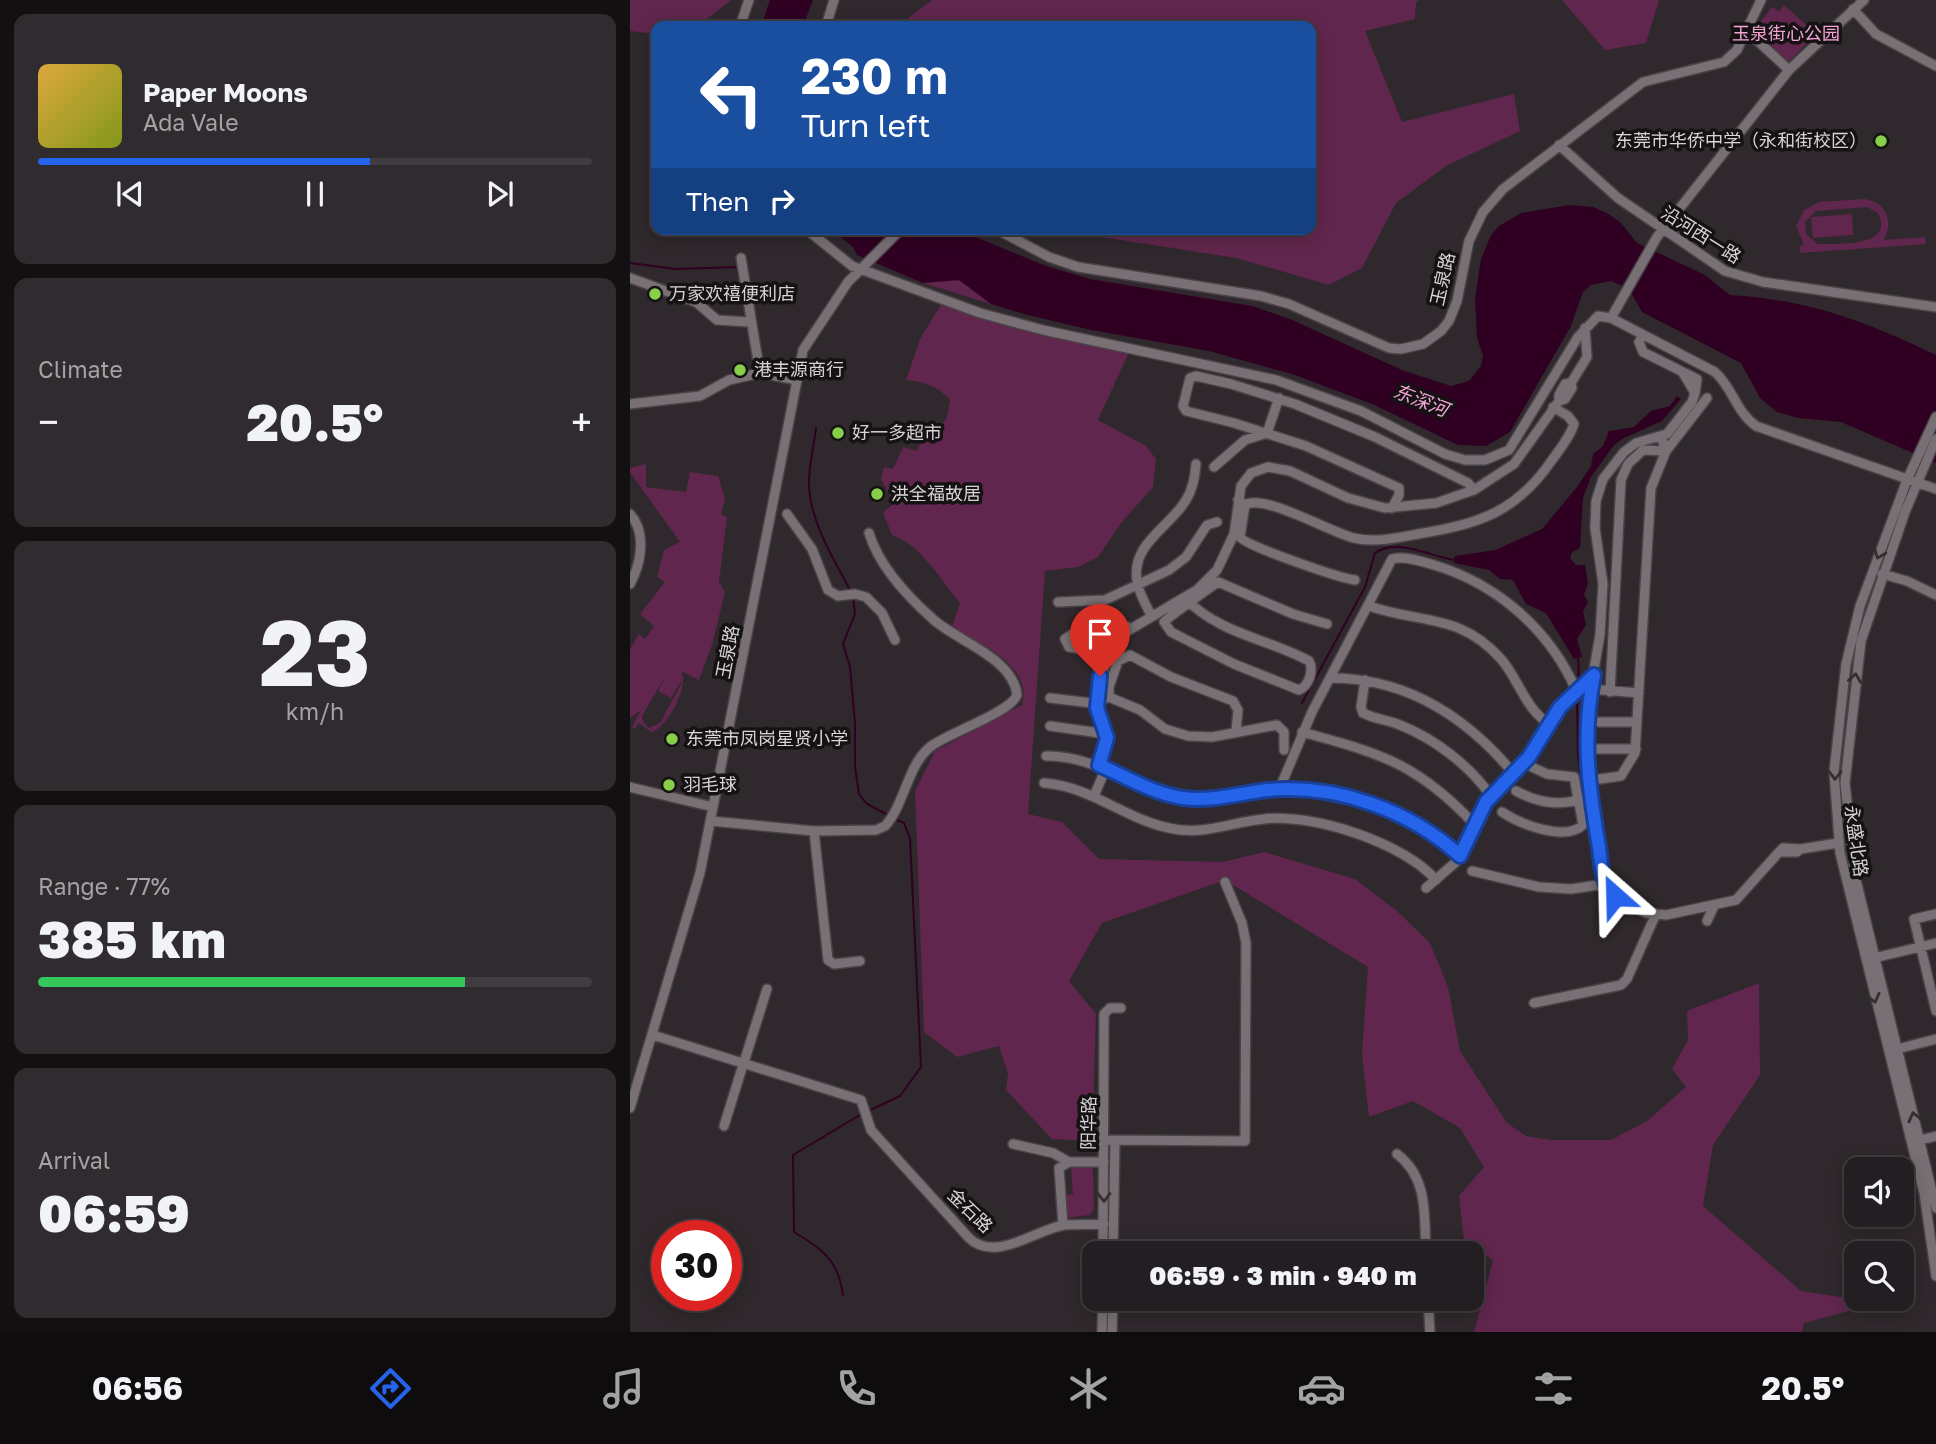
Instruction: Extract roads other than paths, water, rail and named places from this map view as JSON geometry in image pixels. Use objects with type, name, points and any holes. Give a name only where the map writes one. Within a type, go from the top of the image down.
[{"type":"street","points":[[742,21],[749,0]]},
{"type":"street","points":[[828,21],[834,0]]},
{"type":"street","name":"玉泉路","points":[[1007,235],[1049,257],[1078,267],[1268,298],[1378,345],[1412,348],[1432,338],[1449,321],[1457,300],[1466,249],[1483,212],[1503,189],[1643,82],[1724,62],[1748,32],[1762,0]]},
{"type":"street","points":[[1611,318],[1649,249],[1789,70],[1864,0]]},
{"type":"street","points":[[1853,9],[1876,34],[1936,66]]},
{"type":"street","points":[[1748,32],[1789,70]]},
{"type":"street","name":"沿河西一路","points":[[1559,145],[1618,198],[1712,264],[1737,276],[1936,307]]},
{"type":"street","points":[[812,235],[833,254],[860,269],[1021,325],[1276,380],[1361,411],[1445,454],[1465,460],[1495,457],[1509,450],[1585,328],[1598,316],[1611,318],[1715,372],[1725,381],[1745,418],[1756,426],[1936,489]]},
{"type":"street","name":"玉泉路","points":[[630,1108],[693,904],[803,350],[831,304],[860,269],[895,235]]},
{"type":"street","points":[[741,258],[749,322],[760,373]]},
{"type":"street","points":[[630,278],[696,302],[717,320],[749,322]]},
{"type":"street","points":[[1094,796],[1103,767],[1107,734],[1097,701],[1107,653],[1133,626],[1151,615],[1188,601],[1208,581],[1224,559],[1234,534],[1244,480],[1256,469],[1268,467],[1290,471],[1357,501],[1392,508],[1436,503],[1474,490],[1514,464],[1556,404],[1565,384],[1571,383],[1587,357],[1585,328]]},
{"type":"street","points":[[1502,812],[1537,828],[1577,830],[1584,821],[1586,747],[1591,688],[1600,635],[1603,584],[1594,515],[1598,490],[1609,469],[1630,446],[1671,430],[1695,393],[1683,373],[1643,352],[1639,342],[1643,335]]},
{"type":"street","points":[[630,404],[700,396],[729,380],[760,373],[797,380]]},
{"type":"street","points":[[1392,508],[1401,491],[1396,486],[1340,459],[1267,433],[1186,411],[1183,406],[1190,378],[1196,376],[1279,398],[1374,437],[1468,483],[1474,490]]},
{"type":"street","points":[[1267,433],[1279,398]]},
{"type":"street","points":[[1600,779],[1614,778],[1627,771],[1636,749],[1650,496],[1666,451],[1707,398]]},
{"type":"street","points":[[1241,503],[1254,502],[1276,508],[1327,529],[1366,540],[1396,538],[1473,524],[1507,508],[1548,467],[1574,424],[1556,404]]},
{"type":"street","name":"永盛北路","points":[[1919,470],[1936,417]]},
{"type":"street","points":[[1214,467],[1245,440],[1267,433]]},
{"type":"street","points":[[1661,436],[1666,451]]},
{"type":"street","name":"永盛北路","points":[[1936,439],[1912,481],[1860,606],[1846,664],[1834,772],[1838,843],[1849,901],[1924,1193],[1936,1276]]},
{"type":"street","points":[[1610,692],[1621,480],[1628,464],[1643,450],[1666,451]]},
{"type":"street","points":[[1151,615],[1137,584],[1143,548],[1185,502],[1194,483],[1196,464]]},
{"type":"street","name":"永盛北路","points":[[1912,481],[1861,641],[1845,783],[1851,857],[1936,1208]]},
{"type":"street","points":[[1241,503],[1240,537],[1245,543],[1277,552],[1326,573],[1355,580]]},
{"type":"street","points":[[630,514],[638,525],[640,538],[637,570],[630,584]]},
{"type":"street","points":[[787,514],[812,549],[824,585],[833,594],[866,597],[878,608],[895,640]]},
{"type":"street","points":[[1058,602],[1105,600],[1178,564],[1191,551],[1207,524],[1217,522]]},
{"type":"street","points":[[711,821],[814,831],[876,831],[891,818],[925,752],[938,742],[1008,707],[1015,699],[1014,681],[1003,667],[943,627],[914,599],[877,555],[869,533]]},
{"type":"street","points":[[1279,790],[1302,732],[1392,559],[1406,558],[1457,573],[1494,592],[1527,619],[1550,644],[1576,690]]},
{"type":"street","points":[[1882,574],[1907,581],[1936,595]]},
{"type":"street","points":[[1188,601],[1253,640],[1309,661],[1312,668],[1306,685],[1293,689],[1166,629],[1164,622],[1188,601],[1212,585],[1223,582],[1293,614],[1327,624]]},
{"type":"street","points":[[1369,606],[1406,616],[1438,620],[1475,636],[1502,660],[1534,709],[1549,724]]},
{"type":"street","points":[[1107,653],[1069,647],[1065,639],[1071,635],[1133,626]]},
{"type":"street","points":[[1109,697],[1109,687],[1118,661],[1130,655],[1171,677],[1233,701],[1238,710],[1236,730]]},
{"type":"street","points":[[1426,888],[1460,856],[1474,824],[1491,796],[1514,774],[1543,738],[1549,724],[1576,690],[1594,675]]},
{"type":"street","points":[[1330,678],[1365,680],[1409,691],[1442,708],[1484,740],[1514,774]]},
{"type":"street","points":[[1365,680],[1361,707],[1363,713],[1408,728],[1436,744],[1472,773],[1491,796]]},
{"type":"street","points":[[1591,688],[1639,693]]},
{"type":"street","points":[[1051,698],[1097,701],[1109,697],[1131,705],[1175,733],[1200,738],[1236,730],[1277,726],[1284,732],[1284,750]]},
{"type":"street","points":[[1599,722],[1637,722]]},
{"type":"street","points":[[1050,726],[1107,734]]},
{"type":"street","points":[[1302,732],[1353,744],[1398,762],[1428,781],[1474,824]]},
{"type":"street","points":[[1597,749],[1636,749]]},
{"type":"street","points":[[1046,755],[1069,757],[1103,767],[1156,791],[1180,798],[1203,800],[1279,790],[1324,794],[1384,807],[1415,822],[1460,856]]},
{"type":"street","points":[[1532,767],[1547,774],[1574,777],[1584,798],[1605,884],[1615,896],[1655,916],[1731,903],[1741,896],[1779,852],[1797,852],[1838,843]]},
{"type":"street","points":[[1044,783],[1067,785],[1148,822],[1171,829],[1207,830],[1270,818],[1360,835],[1406,854],[1436,880]]},
{"type":"street","points":[[630,787],[713,807]]},
{"type":"street","points":[[1516,791],[1546,803],[1584,798]]},
{"type":"street","points":[[814,831],[828,960],[834,964],[860,961]]},
{"type":"street","points":[[1472,871],[1539,887],[1571,889],[1605,884]]},
{"type":"street","points":[[1110,1140],[1245,1141],[1245,936],[1225,882]]},
{"type":"street","points":[[1707,922],[1714,906]]},
{"type":"street","points":[[1936,914],[1914,919],[1934,992],[1936,1010]]},
{"type":"street","points":[[1534,1003],[1621,985],[1627,979],[1655,916]]},
{"type":"street","points":[[1874,958],[1936,943]]},
{"type":"street","points":[[724,1126],[767,989]]},
{"type":"street","name":"阳华路","points":[[1113,1241],[1104,1014],[1110,1008],[1121,1009]]},
{"type":"street","name":"金石路","points":[[653,1035],[861,1100],[871,1130],[975,1243],[982,1247],[998,1247],[1063,1226],[1104,1224]]},
{"type":"street","points":[[1897,1049],[1936,1040]]},
{"type":"street","points":[[1920,1140],[1936,1136]]},
{"type":"street","name":"阳华路","points":[[1103,1241],[1104,1162],[1110,1140]]},
{"type":"street","points":[[1013,1144],[1053,1153],[1069,1163]]},
{"type":"street","points":[[1396,1154],[1411,1168],[1421,1187],[1425,1241]]},
{"type":"street","points":[[1063,1226],[1059,1168],[1069,1163],[1104,1162]]},
{"type":"street","points":[[1102,1332],[1103,1311]]},
{"type":"street","points":[[1112,1332],[1113,1311]]},
{"type":"street","points":[[1429,1311],[1430,1332]]},
{"type":"water","points":[[770,0],[813,0],[805,21],[763,21]]},
{"type":"water","name":"东深河","points":[[1570,205],[1593,207],[1620,222],[1637,243],[1705,275],[1730,295],[1786,302],[1836,314],[1936,355],[1936,463],[1841,422],[1798,418],[1777,412],[1760,398],[1741,363],[1642,312],[1629,289],[1611,281],[1591,285],[1583,292],[1571,326],[1510,432],[1486,446],[1458,445],[1372,404],[1292,374],[1209,351],[1091,330],[1024,314],[991,304],[959,280],[923,283],[857,255],[853,247],[838,235],[973,236],[1046,266],[1090,279],[1252,306],[1290,319],[1402,370],[1451,386],[1469,381],[1481,366],[1483,356],[1477,338],[1475,298],[1481,259],[1491,235],[1499,226],[1521,213]]},
{"type":"water","points":[[1677,396],[1681,399],[1662,421],[1614,445],[1591,477],[1583,498],[1580,548],[1572,552],[1570,558],[1576,565],[1585,565],[1588,583],[1584,595],[1588,602],[1583,612],[1586,625],[1577,639],[1582,657],[1574,659],[1546,613],[1526,604],[1513,580],[1500,579],[1489,570],[1454,563],[1455,556],[1495,550],[1542,529],[1577,487],[1591,466],[1593,454],[1603,446],[1609,431],[1634,427],[1651,411],[1670,406]]},
{"type":"waterway","points":[[630,263],[675,269],[740,267]]},
{"type":"waterway","points":[[816,428],[809,472],[811,501],[825,542],[851,592]]},
{"type":"waterway","points":[[1302,703],[1365,587],[1375,553],[1404,547],[1455,560]]},
{"type":"waterway","points":[[853,597],[855,614],[843,644],[850,667],[859,794],[867,804],[890,816]]},
{"type":"waterway","points":[[1578,656],[1579,679]]},
{"type":"waterway","points":[[1577,697],[1578,756],[1584,794]]},
{"type":"waterway","points":[[1586,805],[1592,833]]},
{"type":"waterway","points":[[868,1111],[900,1096],[921,1067],[910,838],[904,823],[895,819]]},
{"type":"waterway","points":[[843,1295],[833,1264],[821,1250],[794,1232],[793,1155],[863,1113]]},
{"type":"place","name":"东莞市华侨中学（永和街校区）","points":[[1881,141]]},
{"type":"place","name":"万家欢禧便利店","points":[[655,294]]},
{"type":"place","name":"港丰源商行","points":[[740,370]]},
{"type":"place","name":"好一多超市","points":[[838,433]]},
{"type":"place","name":"洪全福故居","points":[[877,494]]},
{"type":"place","name":"东莞市凤岗星贤小学","points":[[672,739]]},
{"type":"place","name":"羽毛球","points":[[669,785]]},
{"type":"park label","name":"玉泉街心公园","points":[[1786,34]]}]
